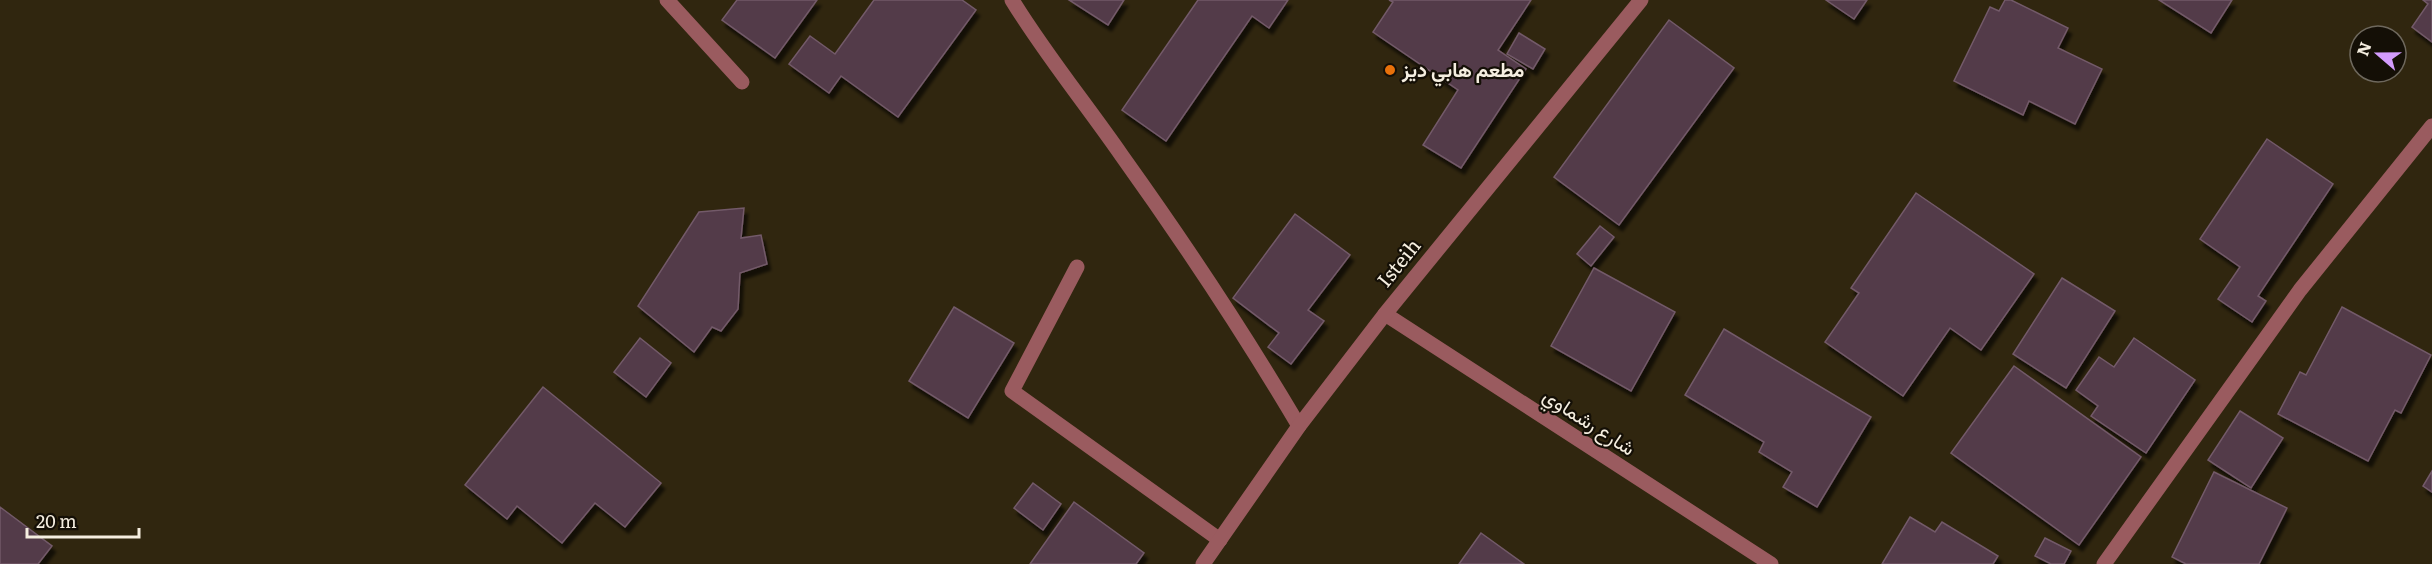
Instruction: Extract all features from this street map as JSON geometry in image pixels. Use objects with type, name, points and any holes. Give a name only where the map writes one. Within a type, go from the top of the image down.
[{"type":"street","points":[[667,0],[742,82]]},
{"type":"street","points":[[1012,0],[1035,37],[1122,155],[1249,340],[1299,426]]},
{"type":"street","name":"Isteih","points":[[1203,564],[1299,426],[1385,314],[1641,0]]},
{"type":"street","points":[[2104,564],[2300,290],[2432,126]]},
{"type":"street","points":[[1077,267],[1012,392],[1220,540]]},
{"type":"street","name":"شارع رشماوي","points":[[1385,314],[1772,564]]},
{"type":"building","points":[[737,0],[817,0],[775,58],[722,20]]},
{"type":"building","points":[[874,0],[962,0],[976,10],[898,117],[841,76],[829,93],[789,64],[810,36],[835,54]]},
{"type":"building","points":[[1069,0],[1124,0],[1108,25]]},
{"type":"building","points":[[1198,0],[1288,0],[1269,28],[1252,16],[1166,141],[1122,110]]},
{"type":"building","points":[[1389,0],[1531,0],[1498,50],[1526,69],[1461,168],[1423,145],[1458,90],[1373,32],[1393,2]]},
{"type":"building","points":[[1826,0],[1867,0],[1854,19]]},
{"type":"building","points":[[2005,0],[2011,0],[2068,28],[2058,48],[2102,69],[2075,124],[2029,101],[2023,115],[1954,81],[1990,7],[1999,11]]},
{"type":"building","points":[[2159,0],[2232,0],[2211,33]]},
{"type":"building","points":[[2423,0],[2432,0],[2432,42],[2412,27],[2428,4]]},
{"type":"building","points":[[1669,20],[1734,68],[1619,225],[1554,177]]},
{"type":"building","points":[[1519,33],[1545,49],[1533,69],[1507,54]]},
{"type":"building","points":[[2267,139],[2333,184],[2258,296],[2266,301],[2252,322],[2218,299],[2240,267],[2200,239]]},
{"type":"building","points":[[1916,193],[2034,274],[1981,350],[1950,328],[1903,396],[1825,342],[1859,293],[1851,288]]},
{"type":"building","points":[[744,208],[741,238],[761,235],[767,264],[740,273],[738,309],[721,331],[712,327],[694,352],[638,306],[699,212]]},
{"type":"building","points":[[1295,214],[1350,255],[1308,310],[1324,321],[1291,364],[1268,347],[1279,333],[1233,298]]},
{"type":"building","points":[[1600,226],[1614,237],[1591,266],[1577,254]]},
{"type":"building","points":[[1594,268],[1675,312],[1631,391],[1551,346]]},
{"type":"building","points":[[2062,278],[2115,311],[2066,388],[2013,354]]},
{"type":"building","points":[[954,307],[1014,343],[968,418],[909,381]]},
{"type":"building","points":[[2342,307],[2431,355],[2401,413],[2395,410],[2368,461],[2278,414],[2300,372],[2306,375]]},
{"type":"building","points":[[1724,329],[1871,417],[1817,507],[1783,487],[1792,472],[1759,452],[1764,442],[1685,395]]},
{"type":"building","points":[[640,338],[671,363],[646,397],[614,372]]},
{"type":"building","points":[[2134,338],[2195,380],[2146,453],[2091,416],[2098,406],[2076,390],[2099,357],[2114,367]]},
{"type":"building","points":[[2014,366],[2141,457],[2079,545],[1951,453]]},
{"type":"building","points":[[543,387],[661,483],[625,527],[595,503],[562,543],[517,506],[507,519],[465,485]]},
{"type":"building","points":[[2240,411],[2283,438],[2251,488],[2208,460]]},
{"type":"building","points":[[2432,471],[2432,492],[2423,486]]},
{"type":"building","points":[[2214,472],[2287,508],[2259,564],[2186,564],[2172,557]]},
{"type":"building","points":[[1033,483],[1061,504],[1043,530],[1014,508]]},
{"type":"building","points":[[1074,502],[1144,553],[1136,564],[1030,564]]},
{"type":"building","points":[[0,507],[52,546],[38,564],[0,564]]},
{"type":"building","points":[[1910,517],[1935,532],[1942,522],[1998,556],[1993,564],[1882,564]]},
{"type":"building","points":[[1481,533],[1524,564],[1459,564]]},
{"type":"building","points":[[2045,538],[2071,551],[2064,564],[2051,564],[2035,556]]},
{"type":"place","name":"مطعم هابي ديز","points":[[1390,70]]}]
